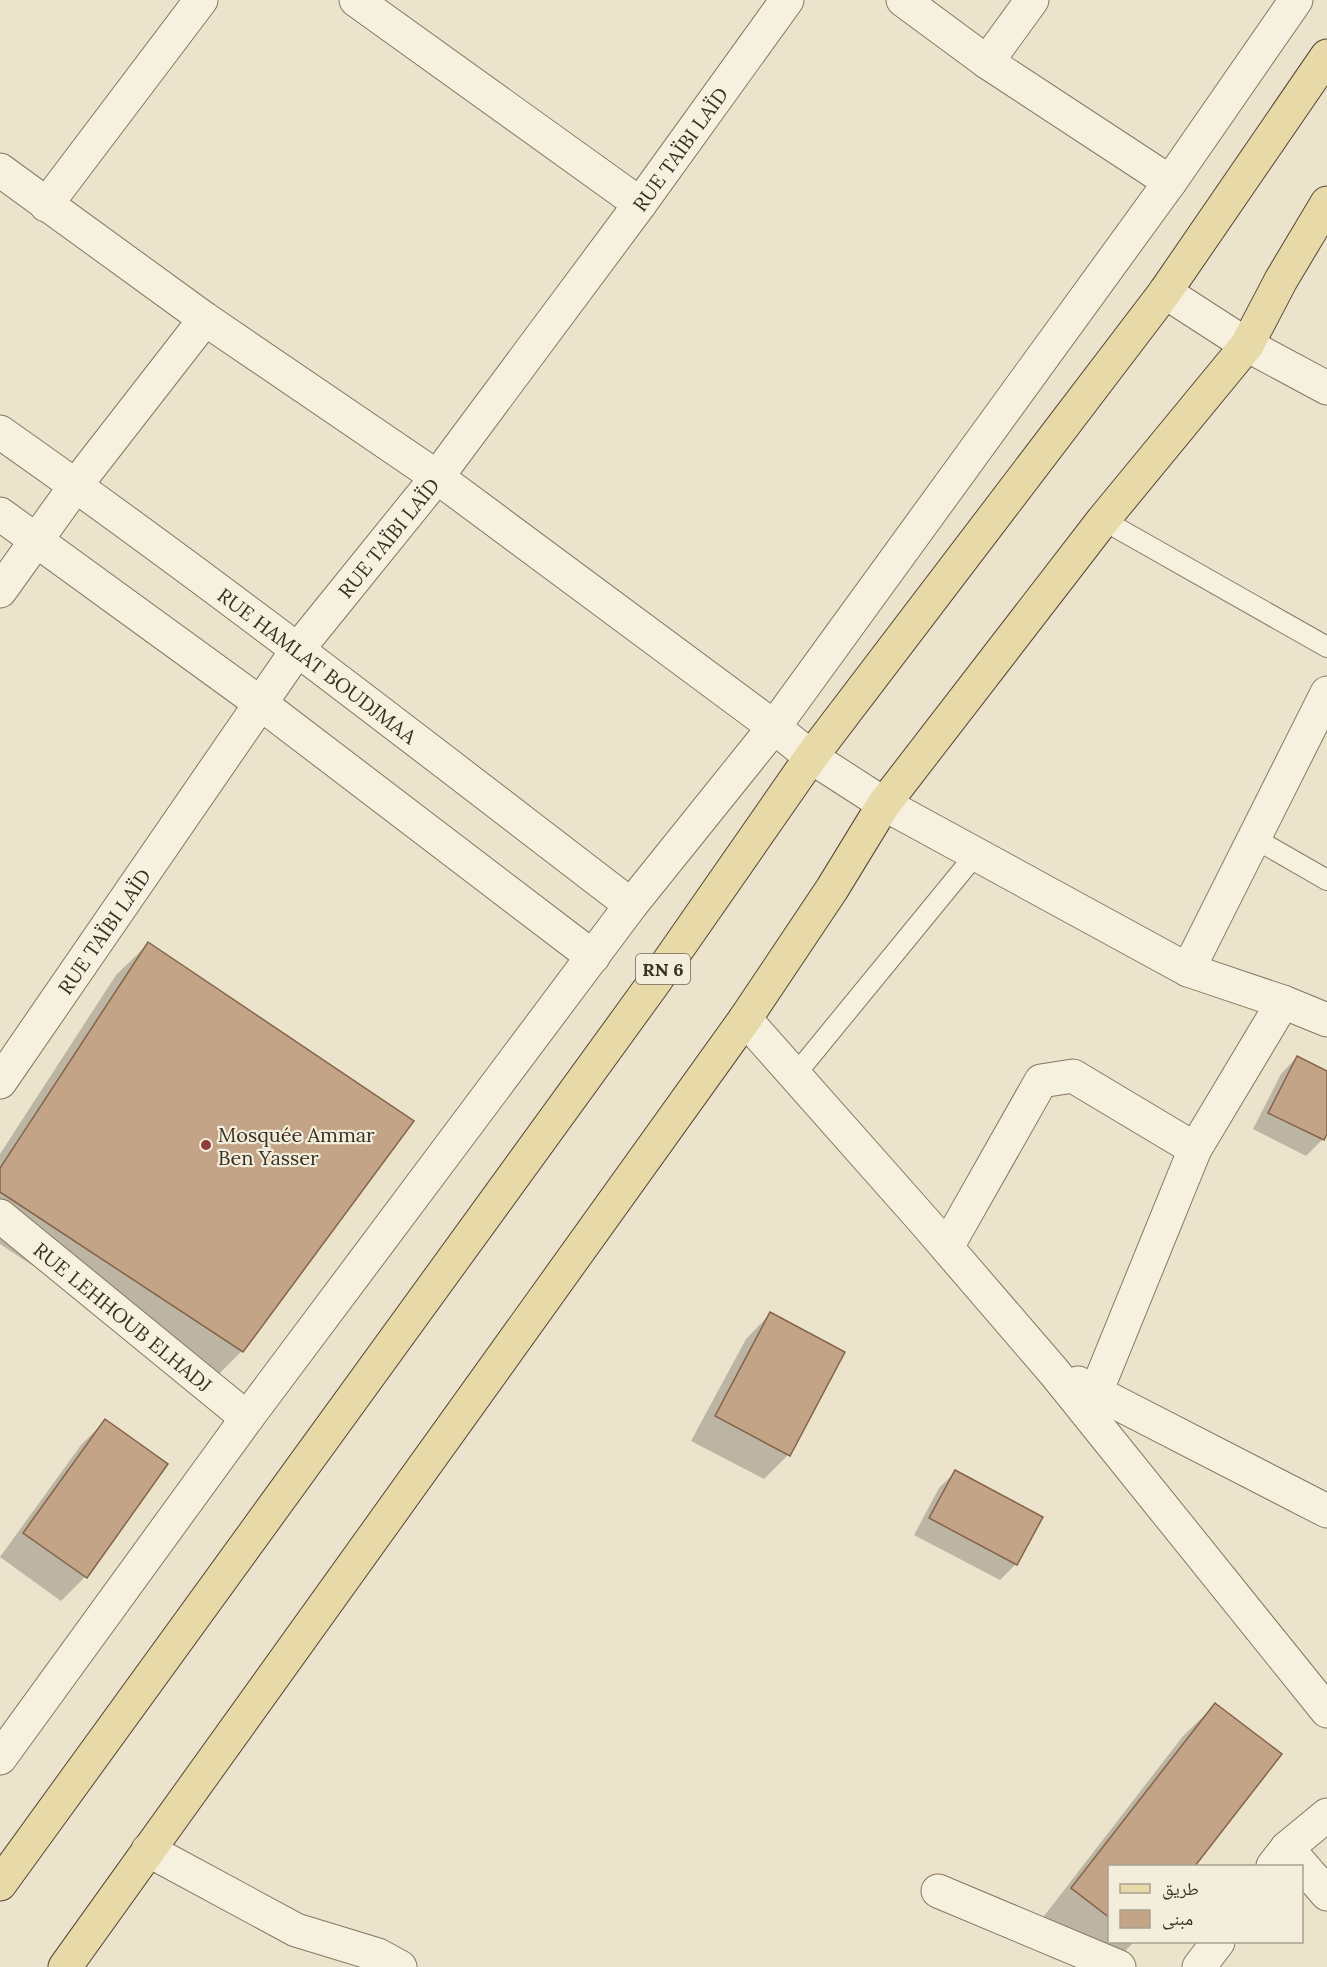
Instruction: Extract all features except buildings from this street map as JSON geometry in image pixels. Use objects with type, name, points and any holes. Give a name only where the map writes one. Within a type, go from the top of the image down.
[{"type":"main road","name":"RN 6","points":[[0,1884],[653,984],[811,758],[1165,292],[1327,56]]},
{"type":"main road","points":[[65,1967],[745,1019],[884,804],[1103,520],[1246,345],[1281,280],[1327,203]]},
{"type":"street","points":[[46,205],[201,0]]},
{"type":"street","points":[[356,0],[640,204]]},
{"type":"street","name":"RUE TAÏBI LAÏD","points":[[0,1082],[298,649],[437,477],[640,204],[787,0]]},
{"type":"street","points":[[903,0],[987,62],[1170,182]]},
{"type":"street","points":[[987,62],[1032,0]]},
{"type":"street","points":[[0,1758],[247,1418],[630,905],[774,727],[1170,182],[1296,0]]},
{"type":"street","points":[[0,170],[205,319],[437,477],[774,727],[811,758],[884,804],[1188,970],[1283,1002],[1327,1020]]},
{"type":"street","points":[[1165,292],[1246,345],[1327,388]]},
{"type":"street","points":[[0,591],[76,485],[205,319]]},
{"type":"street","name":"RUE HAMLAT BOUDJMAA","points":[[0,432],[76,485],[298,649],[630,905]]},
{"type":"street","points":[[0,514],[260,703],[593,957]]},
{"type":"street","points":[[1188,970],[1254,838],[1320,725],[1327,693]]},
{"type":"street","points":[[1096,1392],[1195,1149],[1283,1002]]},
{"type":"street","points":[[745,1019],[947,1247],[1054,1372],[1327,1711]]},
{"type":"street","points":[[947,1247],[1041,1081],[1073,1076],[1195,1149]]},
{"type":"street","name":"RUE LEHHOUB ELHADJ","points":[[0,1216],[247,1418]]},
{"type":"street","points":[[1054,1372],[1327,1511]]},
{"type":"street","points":[[1280,1857],[1327,1815]]},
{"type":"street","points":[[148,1850],[296,1930],[378,1955],[400,1967]]},
{"type":"street","points":[[1303,1875],[1327,1894]]},
{"type":"street","points":[[938,1891],[1119,1967]]},
{"type":"street","points":[[296,1930],[334,1967]]},
{"type":"street","points":[[1199,1967],[1217,1943]]},
{"type":"lane","points":[[1103,520],[1327,647]]},
{"type":"lane","points":[[1254,838],[1327,880]]},
{"type":"lane","points":[[795,1075],[976,854]]},
{"type":"place","name":"Mosquée Ammar Ben Yasser","points":[[206,1145]]}]
